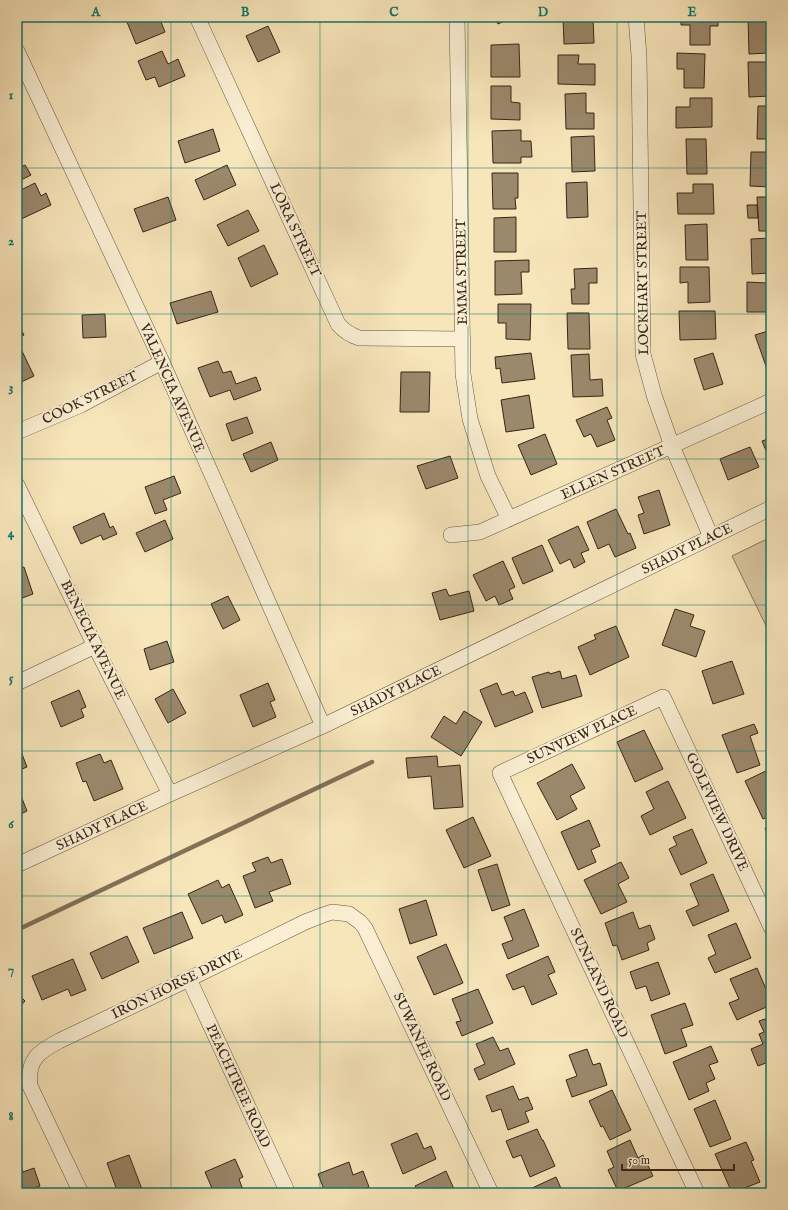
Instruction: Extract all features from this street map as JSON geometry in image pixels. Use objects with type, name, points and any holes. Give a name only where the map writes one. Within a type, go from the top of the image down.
[{"type":"street","name":"EMMA STREET","points":[[457,17],[463,374],[470,419],[488,476],[509,520]]},
{"type":"street","name":"LOCKHART STREET","points":[[636,17],[639,56],[642,354],[654,395],[672,446],[711,537]]},
{"type":"street","name":"LORA STREET","points":[[202,18],[338,324],[342,329],[359,338],[463,339]]},
{"type":"street","name":"VALENCIA AVENUE","points":[[17,51],[162,362],[323,726]]},
{"type":"street","name":"COOK STREET","points":[[17,432],[80,405],[162,362]]},
{"type":"street","name":"ELLEN STREET","points":[[451,535],[480,532],[509,520],[771,401]]},
{"type":"street","name":"BENECIA AVENUE","points":[[17,485],[95,646],[170,794]]},
{"type":"street","name":"SHADY PLACE","points":[[17,865],[170,794],[323,726],[771,508]]},
{"type":"street","points":[[17,683],[95,646]]},
{"type":"street","name":"SUNVIEW PLACE","points":[[500,773],[663,697]]},
{"type":"street","name":"GOLFVIEW DRIVE","points":[[663,697],[771,927]]},
{"type":"street","name":"SUNLAND ROAD","points":[[500,773],[697,1193]]},
{"type":"street","name":"IRON HORSE DRIVE","points":[[81,1193],[30,1086],[29,1076],[33,1061],[43,1050],[305,922],[332,912],[341,912]]},
{"type":"street","name":"SUWANEE ROAD","points":[[341,912],[355,917],[365,928],[492,1193]]},
{"type":"street","name":"PEACHTREE ROAD","points":[[189,979],[288,1193]]},
{"type":"shaded area","points":[[771,537],[771,636],[732,556]]},
{"type":"building","points":[[140,17],[159,17],[165,32],[136,44],[127,22]]},
{"type":"building","points":[[494,17],[513,17],[498,24]]},
{"type":"building","points":[[563,17],[593,17],[594,43],[564,44]]},
{"type":"building","points":[[681,17],[718,17],[718,26],[710,26],[710,45],[690,45],[690,25],[681,25]]},
{"type":"building","points":[[748,18],[771,18],[769,53],[749,54]]},
{"type":"building","points":[[268,26],[280,52],[258,62],[246,36]]},
{"type":"building","points":[[519,44],[520,77],[491,77],[491,45]]},
{"type":"building","points":[[162,51],[168,64],[178,59],[185,76],[159,87],[155,77],[146,80],[138,61]]},
{"type":"building","points":[[677,53],[705,54],[704,88],[684,88],[684,69],[677,69]]},
{"type":"building","points":[[558,55],[579,55],[578,64],[595,64],[595,85],[558,84]]},
{"type":"building","points":[[748,62],[769,62],[771,96],[749,97]]},
{"type":"building","points":[[491,86],[511,86],[511,102],[520,103],[520,120],[491,119]]},
{"type":"building","points":[[586,93],[586,113],[594,113],[594,129],[566,129],[565,94]]},
{"type":"building","points":[[690,98],[712,98],[712,127],[676,128],[676,107],[690,107]]},
{"type":"building","points":[[758,106],[771,106],[771,139],[757,139]]},
{"type":"building","points":[[213,129],[220,151],[185,163],[178,141]]},
{"type":"building","points":[[521,130],[521,141],[531,141],[532,157],[521,157],[521,163],[493,163],[492,131]]},
{"type":"building","points":[[594,136],[595,171],[572,172],[571,137]]},
{"type":"building","points":[[686,139],[706,139],[707,174],[687,174]]},
{"type":"building","points":[[751,152],[771,152],[771,187],[750,186]]},
{"type":"building","points":[[17,159],[21,167],[25,165],[31,175],[17,182]]},
{"type":"building","points":[[227,165],[236,185],[204,200],[195,180]]},
{"type":"building","points":[[492,173],[518,173],[518,198],[515,198],[516,209],[493,209]]},
{"type":"building","points":[[587,182],[588,217],[567,218],[566,183]]},
{"type":"building","points":[[35,183],[41,196],[46,193],[51,205],[17,221],[17,192]]},
{"type":"building","points":[[693,184],[713,184],[714,214],[678,214],[677,193],[693,193]]},
{"type":"building","points":[[168,197],[176,220],[143,232],[134,209]]},
{"type":"building","points":[[757,197],[771,197],[771,231],[759,231]]},
{"type":"building","points":[[747,205],[757,205],[758,218],[748,218]]},
{"type":"building","points":[[248,210],[259,231],[228,246],[217,225]]},
{"type":"building","points":[[516,217],[516,252],[494,252],[494,218]]},
{"type":"building","points":[[707,224],[708,260],[686,260],[685,225]]},
{"type":"building","points":[[771,238],[771,273],[752,274],[751,239]]},
{"type":"building","points":[[264,245],[278,274],[251,287],[238,258]]},
{"type":"building","points":[[529,260],[529,272],[521,272],[522,294],[495,295],[495,261]]},
{"type":"building","points":[[680,267],[709,267],[710,302],[688,303],[688,282],[680,283]]},
{"type":"building","points":[[597,268],[597,283],[589,283],[589,304],[572,304],[571,289],[575,289],[574,269]]},
{"type":"building","points":[[747,282],[767,283],[767,291],[771,291],[771,312],[747,312]]},
{"type":"building","points":[[211,291],[218,312],[177,324],[170,303]]},
{"type":"building","points":[[498,304],[531,304],[530,340],[506,339],[506,323],[498,323]]},
{"type":"building","points":[[679,311],[715,311],[716,339],[680,340]]},
{"type":"building","points":[[567,313],[589,313],[590,349],[568,349]]},
{"type":"building","points":[[105,314],[106,337],[83,338],[82,315]]},
{"type":"building","points":[[17,322],[24,335],[17,338]]},
{"type":"building","points":[[771,330],[771,367],[767,369],[755,335]]},
{"type":"building","points":[[21,349],[34,376],[17,384],[17,351]]},
{"type":"building","points":[[531,353],[535,379],[502,383],[500,368],[496,369],[495,357]]},
{"type":"building","points":[[713,353],[723,384],[704,390],[694,359]]},
{"type":"building","points":[[589,354],[590,380],[602,379],[603,396],[573,397],[571,355]]},
{"type":"building","points":[[218,361],[223,373],[231,371],[236,384],[256,377],[261,390],[234,400],[230,390],[210,397],[198,368]]},
{"type":"building","points":[[401,372],[430,372],[429,412],[400,412]]},
{"type":"building","points":[[529,395],[534,428],[506,432],[501,400]]},
{"type":"building","points":[[607,407],[612,418],[607,420],[615,440],[597,447],[591,434],[584,437],[576,420]]},
{"type":"building","points":[[247,417],[253,433],[232,441],[226,424]]},
{"type":"building","points":[[545,434],[557,464],[531,475],[518,445]]},
{"type":"building","points":[[771,438],[771,463],[762,441]]},
{"type":"building","points":[[271,442],[278,460],[251,472],[243,454]]},
{"type":"building","points":[[750,447],[759,467],[728,480],[720,459]]},
{"type":"building","points":[[450,456],[458,478],[426,489],[417,466]]},
{"type":"building","points":[[174,476],[181,493],[163,500],[167,510],[155,514],[145,487]]},
{"type":"building","points":[[659,490],[670,525],[644,534],[638,515],[644,513],[638,497]]},
{"type":"building","points":[[616,509],[628,534],[630,533],[636,548],[615,557],[609,544],[598,549],[587,522]]},
{"type":"building","points":[[104,513],[110,528],[113,526],[117,534],[103,540],[101,535],[81,544],[73,527]]},
{"type":"building","points":[[165,520],[173,539],[145,552],[136,533]]},
{"type":"building","points":[[578,526],[589,550],[581,553],[585,562],[574,568],[570,559],[560,564],[548,540]]},
{"type":"building","points":[[542,545],[553,571],[523,584],[512,558]]},
{"type":"building","points":[[503,561],[515,587],[509,590],[513,599],[499,605],[495,596],[486,601],[473,575]]},
{"type":"building","points":[[24,567],[33,594],[17,600],[17,569]]},
{"type":"building","points":[[446,589],[449,596],[469,591],[474,611],[440,620],[432,593]]},
{"type":"building","points":[[228,596],[240,620],[223,629],[211,604]]},
{"type":"building","points":[[675,609],[694,615],[690,626],[705,631],[696,657],[662,645]]},
{"type":"building","points":[[616,626],[629,657],[590,675],[578,647],[596,639],[594,635]]},
{"type":"building","points":[[167,641],[174,662],[150,670],[144,649]]},
{"type":"building","points":[[732,661],[744,694],[713,704],[702,671]]},
{"type":"building","points":[[560,671],[562,679],[576,675],[582,696],[542,708],[532,677],[549,672],[550,674]]},
{"type":"building","points":[[268,683],[275,700],[270,702],[276,717],[253,727],[240,695]]},
{"type":"building","points":[[497,683],[502,695],[513,691],[515,696],[525,692],[533,712],[495,727],[480,690]]},
{"type":"building","points":[[173,689],[186,713],[168,723],[155,699]]},
{"type":"building","points":[[79,690],[86,707],[81,709],[84,717],[61,727],[51,702]]},
{"type":"building","points":[[464,711],[482,722],[461,756],[431,737],[444,716],[456,724]]},
{"type":"building","points":[[754,724],[758,733],[750,736],[760,765],[737,773],[722,735]]},
{"type":"building","points":[[644,730],[663,769],[635,782],[617,742]]},
{"type":"building","points":[[17,741],[27,767],[17,771]]},
{"type":"building","points":[[100,754],[104,763],[111,760],[123,789],[94,801],[86,781],[83,782],[76,763]]},
{"type":"building","points":[[437,756],[438,767],[460,765],[463,807],[434,809],[431,776],[408,778],[406,758]]},
{"type":"building","points":[[572,764],[585,788],[570,796],[577,809],[557,820],[537,783]]},
{"type":"building","points":[[770,769],[771,815],[763,819],[745,781]]},
{"type":"building","points":[[668,781],[686,818],[650,835],[641,816],[654,809],[646,792]]},
{"type":"building","points":[[19,791],[27,811],[17,816],[17,792]]},
{"type":"building","points":[[473,817],[491,856],[464,868],[446,830]]},
{"type":"building","points":[[589,820],[600,846],[591,850],[596,862],[578,870],[561,832]]},
{"type":"building","points":[[771,825],[771,841],[765,828]]},
{"type":"building","points":[[692,829],[707,863],[681,875],[669,849],[677,845],[673,837]]},
{"type":"building","points":[[268,857],[271,863],[282,859],[291,884],[269,892],[273,901],[255,908],[243,876],[256,871],[252,863]]},
{"type":"building","points":[[621,862],[629,878],[618,884],[627,902],[601,914],[584,880]]},
{"type":"building","points":[[497,864],[510,905],[492,911],[478,870]]},
{"type":"building","points":[[713,874],[729,911],[693,926],[686,911],[699,905],[690,884]]},
{"type":"building","points":[[218,880],[222,888],[229,884],[243,915],[225,923],[222,915],[202,924],[188,894]]},
{"type":"building","points":[[426,900],[437,935],[410,944],[399,909]]},
{"type":"building","points":[[524,909],[539,946],[508,959],[502,944],[513,940],[504,917]]},
{"type":"building","points":[[182,912],[193,938],[154,954],[143,928]]},
{"type":"building","points":[[633,912],[639,929],[650,925],[655,939],[647,943],[649,950],[622,960],[617,945],[613,946],[605,923]]},
{"type":"building","points":[[736,923],[751,958],[715,973],[708,958],[716,954],[708,935]]},
{"type":"building","points":[[127,936],[139,962],[102,979],[90,953]]},
{"type":"building","points":[[446,944],[463,983],[434,995],[417,957]]},
{"type":"building","points":[[548,956],[555,972],[548,975],[557,994],[532,1005],[524,986],[513,990],[506,975]]},
{"type":"building","points":[[73,959],[86,990],[71,996],[68,989],[42,1000],[32,976]]},
{"type":"building","points":[[658,962],[670,994],[651,1001],[646,986],[636,989],[630,972]]},
{"type":"building","points":[[757,968],[771,1001],[771,1005],[737,1020],[729,1003],[739,999],[730,979]]},
{"type":"building","points":[[478,989],[493,1023],[462,1036],[456,1022],[461,1021],[452,999]]},
{"type":"building","points":[[17,993],[25,1001],[17,1010]]},
{"type":"building","points":[[685,1003],[693,1025],[681,1029],[687,1046],[665,1054],[651,1015]]},
{"type":"building","points":[[771,1017],[771,1061],[758,1066],[751,1049],[763,1044],[759,1034],[764,1032],[759,1021]]},
{"type":"building","points":[[493,1037],[500,1051],[508,1048],[515,1064],[479,1080],[474,1069],[485,1064],[476,1044]]},
{"type":"building","points":[[711,1046],[718,1062],[709,1065],[715,1079],[706,1083],[709,1091],[689,1100],[673,1062]]},
{"type":"building","points":[[587,1049],[593,1065],[600,1063],[607,1085],[572,1097],[566,1080],[577,1076],[569,1055]]},
{"type":"building","points":[[513,1086],[519,1100],[528,1097],[533,1109],[525,1112],[529,1122],[508,1130],[501,1109],[492,1112],[486,1096]]},
{"type":"building","points":[[612,1090],[631,1130],[610,1140],[603,1126],[601,1127],[589,1101]]},
{"type":"building","points":[[715,1100],[731,1139],[710,1147],[694,1109]]},
{"type":"building","points":[[537,1129],[555,1166],[530,1177],[521,1155],[513,1158],[506,1141]]},
{"type":"building","points":[[417,1133],[424,1149],[431,1146],[436,1159],[403,1174],[391,1144]]},
{"type":"building","points":[[630,1140],[638,1158],[643,1155],[653,1176],[618,1191],[608,1170],[614,1167],[607,1151]]},
{"type":"building","points":[[746,1142],[754,1160],[751,1161],[760,1182],[732,1193],[715,1154]]},
{"type":"building","points":[[129,1155],[143,1192],[118,1193],[107,1163]]},
{"type":"building","points":[[17,1156],[23,1172],[34,1168],[40,1186],[22,1193],[17,1193]]},
{"type":"building","points":[[235,1159],[243,1177],[239,1179],[244,1193],[214,1193],[205,1172]]},
{"type":"building","points":[[349,1162],[353,1175],[363,1171],[369,1187],[362,1190],[364,1193],[336,1193],[335,1189],[325,1192],[318,1174]]},
{"type":"building","points":[[446,1171],[454,1189],[446,1193],[419,1193],[415,1186]]},
{"type":"building","points":[[556,1177],[563,1193],[532,1193],[530,1189]]},
{"type":"waterway","points":[[17,930],[372,762]]}]
